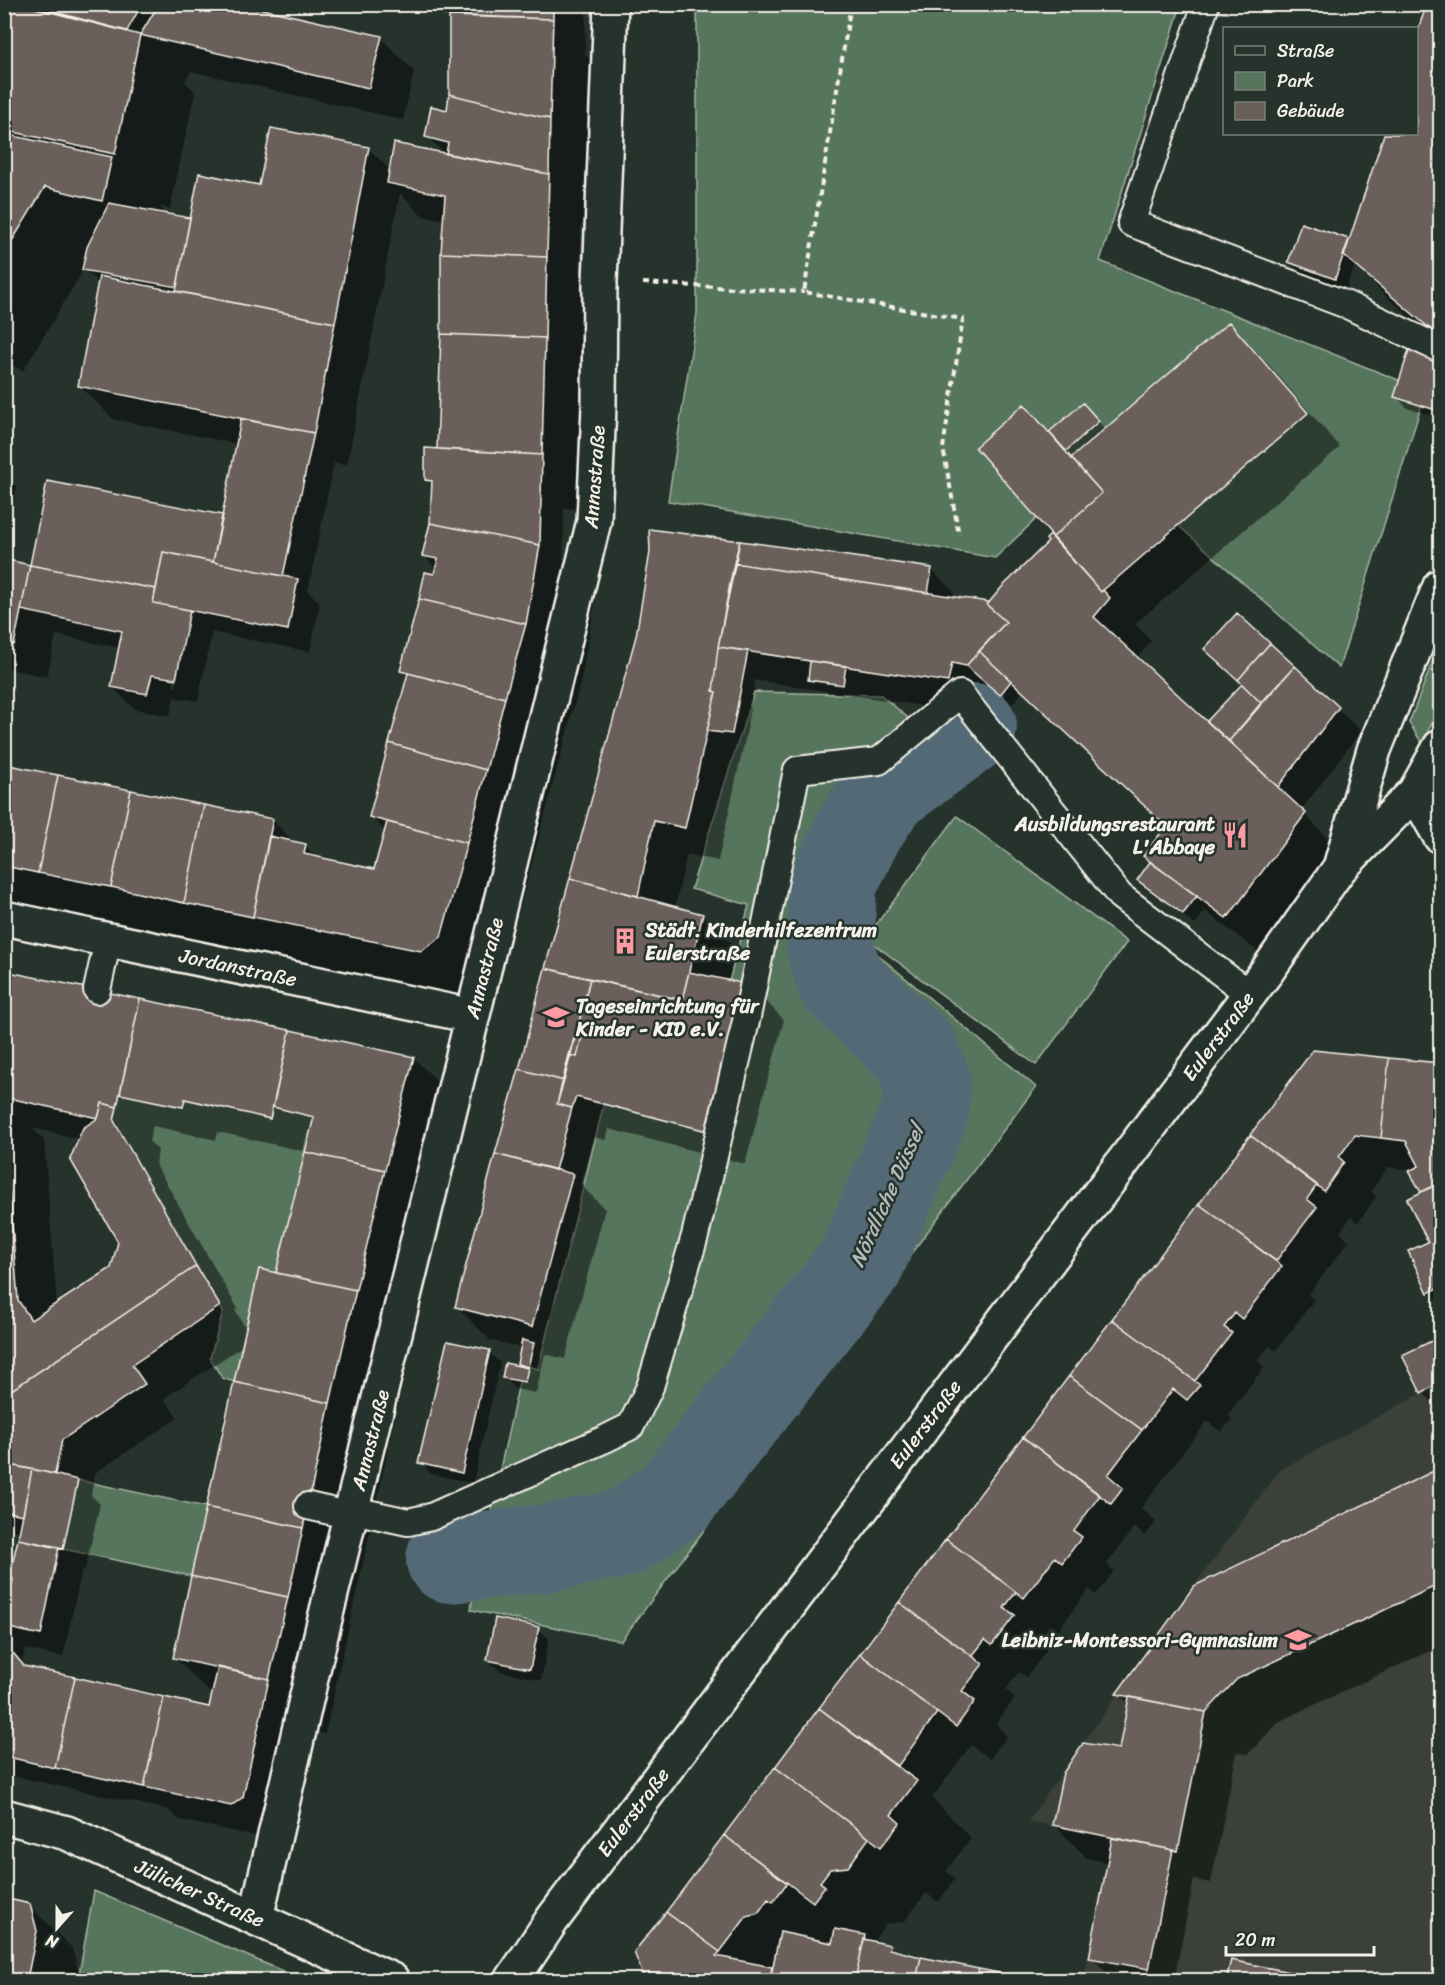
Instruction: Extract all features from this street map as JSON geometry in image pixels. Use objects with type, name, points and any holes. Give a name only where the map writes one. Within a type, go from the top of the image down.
[{"type":"street","name":"Annastraße","points":[[256,1918],[321,1635],[594,521],[599,406],[600,282],[611,4]]},
{"type":"street","name":"Eulerstraße","points":[[1340,869],[1374,750],[1440,586]]},
{"type":"street","name":"Eulerstraße","points":[[512,1980],[558,1911],[1250,994],[1340,869],[1415,792],[1440,747]]},
{"type":"street","points":[[1415,792],[1440,836]]},
{"type":"street","name":"Jordanstraße","points":[[4,918],[472,1016]]},
{"type":"street","name":"Jülicher Straße","points":[[4,1816],[67,1833],[392,1980]]},
{"type":"lane","points":[[1206,4],[1131,223],[1347,304],[1440,350]]},
{"type":"lane","points":[[308,1506],[408,1522],[431,1517],[631,1426],[650,1387],[695,1236],[747,1017],[796,771],[879,761],[960,694],[1120,896],[1250,994]]},
{"type":"lane","points":[[98,990],[108,940]]},
{"type":"path","points":[[804,292],[851,4]]},
{"type":"path","points":[[600,282],[804,292],[963,319],[943,448],[958,535]]},
{"type":"shaded area","name":"Leibniz-Montessori-Gymnasium","points":[[1440,1383],[1440,1980],[1084,1980],[1112,1838],[1028,1821],[1194,1586],[1280,1470]]},
{"type":"green space","points":[[697,5],[1181,5],[1100,261],[1426,391],[1339,668],[1101,457],[995,558],[668,501],[697,313]]},
{"type":"green space","points":[[1440,642],[1440,707],[1422,743],[1409,723]]},
{"type":"green space","points":[[754,692],[881,695],[947,751],[842,884],[848,930],[1036,1087],[621,1641],[471,1610],[474,1587],[523,1365],[538,1369],[617,1051],[705,1074],[749,905],[691,889]]},
{"type":"green space","points":[[957,816],[1127,942],[1036,1065],[866,938]]},
{"type":"green space","points":[[120,1094],[183,1107],[185,1099],[270,1118],[273,1107],[314,1117],[276,1273],[259,1269],[234,1382],[222,1378],[210,1358],[223,1312],[114,1121]]},
{"type":"green space","points":[[78,1480],[206,1507],[191,1576],[63,1549]]},
{"type":"green space","points":[[94,1891],[304,1980],[78,1980]]},
{"type":"building","points":[[5,4],[23,5],[140,35],[115,154],[4,130]]},
{"type":"building","points":[[24,4],[142,4],[127,31]]},
{"type":"building","points":[[159,4],[241,4],[382,36],[369,88],[140,35]]},
{"type":"building","points":[[444,4],[553,4],[553,19],[444,15]]},
{"type":"building","points":[[1427,4],[1440,4],[1440,337],[1344,256],[1384,135],[1418,135],[1418,29]]},
{"type":"building","points":[[449,16],[553,19],[550,119],[449,94]]},
{"type":"building","points":[[449,94],[550,119],[549,174],[446,154],[448,143],[425,137],[431,106],[447,110]]},
{"type":"building","points":[[271,128],[369,147],[335,323],[176,291],[199,173],[259,185]]},
{"type":"building","points":[[4,134],[112,157],[102,201],[45,187],[4,254]]},
{"type":"building","points":[[394,143],[549,174],[547,257],[441,253],[445,195],[387,183]]},
{"type":"building","points":[[109,203],[190,218],[177,287],[82,270],[87,247]]},
{"type":"building","points":[[1301,223],[1349,239],[1335,279],[1288,262]]},
{"type":"building","points":[[441,253],[547,257],[545,338],[441,334]]},
{"type":"building","points":[[99,276],[335,323],[314,433],[78,386]]},
{"type":"building","points":[[1229,322],[1308,413],[1101,592],[1053,537],[1102,493],[1071,458]]},
{"type":"building","points":[[441,334],[545,338],[542,455],[437,449]]},
{"type":"building","points":[[1410,347],[1440,356],[1439,411],[1394,397]]},
{"type":"building","points":[[1083,403],[1099,421],[1066,451],[1049,432]]},
{"type":"building","points":[[1024,404],[1102,493],[1053,537],[975,447]]},
{"type":"building","points":[[241,419],[314,433],[283,576],[213,562]]},
{"type":"building","points":[[425,448],[542,455],[540,545],[430,523],[432,481],[425,480]]},
{"type":"building","points":[[47,481],[223,515],[213,562],[163,552],[156,589],[30,565]]},
{"type":"building","points":[[430,523],[540,545],[526,624],[419,599],[425,572],[434,574],[438,559],[422,556]]},
{"type":"building","points":[[649,529],[740,541],[718,647],[713,691],[716,692],[685,828],[654,821],[638,896],[570,878],[636,636],[650,552]]},
{"type":"building","points":[[1050,535],[1101,592],[1103,590],[1110,598],[1094,617],[1306,813],[1226,918],[1143,856],[1166,826],[979,651],[1006,622],[987,605],[1048,542],[1046,539]]},
{"type":"building","points":[[740,541],[932,568],[928,593],[734,563]]},
{"type":"building","points":[[163,552],[298,579],[288,630],[153,603]]},
{"type":"building","points":[[4,559],[30,565],[14,645],[4,643]]},
{"type":"building","points":[[734,563],[989,602],[987,605],[1006,622],[966,666],[952,663],[948,682],[718,647]]},
{"type":"building","points":[[30,565],[156,589],[153,603],[190,610],[176,679],[152,675],[147,694],[111,687],[122,631],[21,610]]},
{"type":"building","points":[[419,599],[526,624],[505,698],[400,671]]},
{"type":"building","points":[[1237,613],[1270,643],[1238,680],[1204,649]]},
{"type":"building","points":[[1270,643],[1295,666],[1261,703],[1238,680]]},
{"type":"building","points":[[718,647],[748,651],[732,734],[707,731],[716,692],[713,691]]},
{"type":"building","points":[[979,651],[1011,681],[1000,695],[966,666]]},
{"type":"building","points":[[810,661],[846,666],[843,685],[808,680]]},
{"type":"building","points":[[1295,666],[1339,707],[1278,787],[1229,741]]},
{"type":"building","points":[[408,673],[505,698],[486,770],[389,743]]},
{"type":"building","points":[[1242,684],[1261,703],[1229,741],[1207,721]]},
{"type":"building","points":[[389,743],[486,770],[467,843],[369,817]]},
{"type":"building","points":[[4,764],[58,775],[38,873],[4,866]]},
{"type":"building","points":[[58,775],[131,790],[111,887],[38,873]]},
{"type":"building","points":[[131,790],[204,805],[184,903],[111,887]]},
{"type":"building","points":[[204,805],[273,819],[253,917],[184,903]]},
{"type":"building","points":[[387,822],[467,843],[441,937],[421,951],[253,917],[269,836],[306,844],[304,854],[374,869]]},
{"type":"building","points":[[1150,862],[1197,896],[1183,914],[1137,880]]},
{"type":"building","name":"Städt. Kinderhilfezentrum Eulerstraße","points":[[570,878],[703,914],[682,1000],[545,968]]},
{"type":"building","points":[[545,968],[590,979],[564,1081],[519,1069]]},
{"type":"building","points":[[4,971],[140,999],[117,1107],[102,1103],[98,1118],[4,1097]]},
{"type":"building","points":[[689,972],[751,985],[711,1132],[576,1097],[572,1108],[557,1104],[569,1055],[577,1057],[583,1032],[577,1029],[590,979],[682,1000]]},
{"type":"building","points":[[140,999],[290,1030],[270,1119],[185,1099],[183,1107],[120,1094]]},
{"type":"building","points":[[577,1029],[583,1032],[577,1057],[569,1055]]},
{"type":"building","points":[[290,1030],[414,1057],[385,1170],[305,1152],[314,1117],[273,1107]]},
{"type":"building","points":[[1313,1050],[1389,1058],[1381,1138],[1355,1135],[1339,1157],[1344,1162],[1324,1191],[1250,1135]]},
{"type":"building","points":[[1389,1058],[1440,1063],[1440,1183],[1421,1192],[1409,1171],[1419,1166],[1406,1141],[1381,1138]]},
{"type":"building","points":[[519,1069],[564,1081],[557,1104],[572,1108],[555,1170],[495,1154]]},
{"type":"building","points":[[102,1103],[117,1107],[114,1121],[196,1266],[4,1395],[4,1123],[18,1300],[31,1320],[111,1268],[118,1242],[70,1159],[83,1128],[98,1118]]},
{"type":"building","points":[[1250,1135],[1317,1185],[1307,1199],[1317,1207],[1276,1261],[1199,1204]]},
{"type":"building","points":[[305,1152],[385,1170],[356,1290],[276,1273]]},
{"type":"building","points":[[495,1154],[573,1174],[532,1327],[455,1307]]},
{"type":"building","points":[[1440,1183],[1440,1287],[1428,1293],[1408,1251],[1428,1242],[1407,1199]]},
{"type":"building","points":[[1199,1204],[1282,1266],[1242,1319],[1235,1313],[1224,1327],[1232,1333],[1195,1381],[1112,1319]]},
{"type":"building","points":[[196,1266],[220,1306],[132,1365],[145,1384],[62,1440],[55,1474],[4,1464],[4,1395]]},
{"type":"building","points":[[259,1269],[356,1290],[330,1403],[234,1382]]},
{"type":"building","points":[[1112,1319],[1200,1385],[1187,1400],[1173,1389],[1142,1430],[1069,1376]]},
{"type":"building","points":[[1440,1337],[1440,1383],[1421,1393],[1402,1355]]},
{"type":"building","points":[[522,1340],[534,1343],[528,1367],[517,1364]]},
{"type":"building","points":[[447,1341],[490,1350],[462,1473],[418,1463]]},
{"type":"building","points":[[505,1363],[528,1368],[525,1382],[502,1378]]},
{"type":"building","points":[[1069,1376],[1142,1430],[1108,1475],[1123,1488],[1111,1504],[1023,1437]]},
{"type":"building","points":[[234,1382],[330,1403],[303,1528],[206,1507]]},
{"type":"building","points":[[1023,1437],[1100,1495],[1074,1531],[1082,1537],[1062,1563],[1055,1557],[1024,1598],[946,1539]]},
{"type":"building","points":[[4,1464],[32,1469],[23,1515],[4,1511]]},
{"type":"building","points":[[1440,1468],[1440,1584],[1237,1679],[1206,1712],[1116,1694],[1194,1586]]},
{"type":"building","points":[[32,1469],[78,1480],[63,1549],[18,1539]]},
{"type":"building","points":[[206,1507],[303,1528],[288,1597],[191,1576]]},
{"type":"building","points":[[18,1539],[59,1547],[41,1635],[4,1627],[13,1579],[9,1578]]},
{"type":"building","points":[[946,1539],[1016,1592],[1004,1608],[1015,1615],[992,1645],[985,1640],[972,1656],[899,1602]]},
{"type":"building","points":[[191,1576],[288,1597],[269,1679],[173,1658]]},
{"type":"building","points":[[4,1577],[13,1579],[4,1619]]},
{"type":"building","points":[[899,1602],[983,1664],[962,1691],[975,1701],[956,1727],[860,1654]]},
{"type":"building","points":[[495,1618],[539,1627],[530,1669],[487,1660]]},
{"type":"building","points":[[4,1652],[14,1654],[24,1666],[75,1677],[55,1768],[4,1756]]},
{"type":"building","points":[[860,1654],[937,1713],[897,1767],[819,1708]]},
{"type":"building","points":[[218,1667],[269,1679],[243,1797],[231,1806],[144,1787],[164,1697],[209,1707]]},
{"type":"building","points":[[75,1677],[164,1697],[144,1787],[55,1768]]},
{"type":"building","points":[[1129,1697],[1206,1712],[1178,1851],[1052,1825],[1063,1773],[1083,1743],[1119,1749]]},
{"type":"building","points":[[819,1708],[917,1781],[891,1815],[900,1823],[881,1847],[775,1767]]},
{"type":"building","points":[[775,1767],[869,1838],[848,1867],[830,1869],[820,1882],[825,1886],[813,1902],[724,1835]]},
{"type":"building","points":[[724,1835],[787,1883],[773,1902],[768,1899],[758,1913],[747,1916],[720,1952],[666,1912]]},
{"type":"building","points":[[1112,1838],[1173,1850],[1149,1969],[1089,1958]]},
{"type":"building","points":[[4,1898],[30,1904],[37,1931],[28,1980],[4,1980]]},
{"type":"building","points":[[666,1912],[720,1952],[716,1956],[772,1967],[770,1980],[645,1980],[634,1952]]},
{"type":"building","points":[[835,1929],[865,1935],[855,1980],[770,1980],[780,1932],[832,1943]]},
{"type":"building","points":[[864,1939],[890,1945],[889,1949],[921,1957],[916,1980],[855,1980]]},
{"type":"building","points":[[921,1957],[979,1969],[976,1980],[916,1980]]},
{"type":"building","points":[[1231,1960],[1328,1980],[1226,1980]]},
{"type":"building","points":[[979,1969],[1033,1980],[976,1980]]},
{"type":"waterway","name":"Nördliche Düssel","points":[[450,1559],[555,1547],[627,1532],[675,1497],[860,1264],[925,1112],[927,1081],[915,1052],[841,983],[830,948],[833,883],[860,828],[884,792],[973,727]]},
{"type":"place","name":"Ausbildungsrestaurant L'Abbaye","points":[[1235,835]]},
{"type":"place","name":"Städt. Kinderhilfezentrum Eulerstraße","points":[[625,941]]},
{"type":"place","name":"Tageseinrichtung für Kinder - KID e.V.","points":[[556,1017]]},
{"type":"place","name":"Leibniz-Montessori-Gymnasium","points":[[1298,1640]]}]
